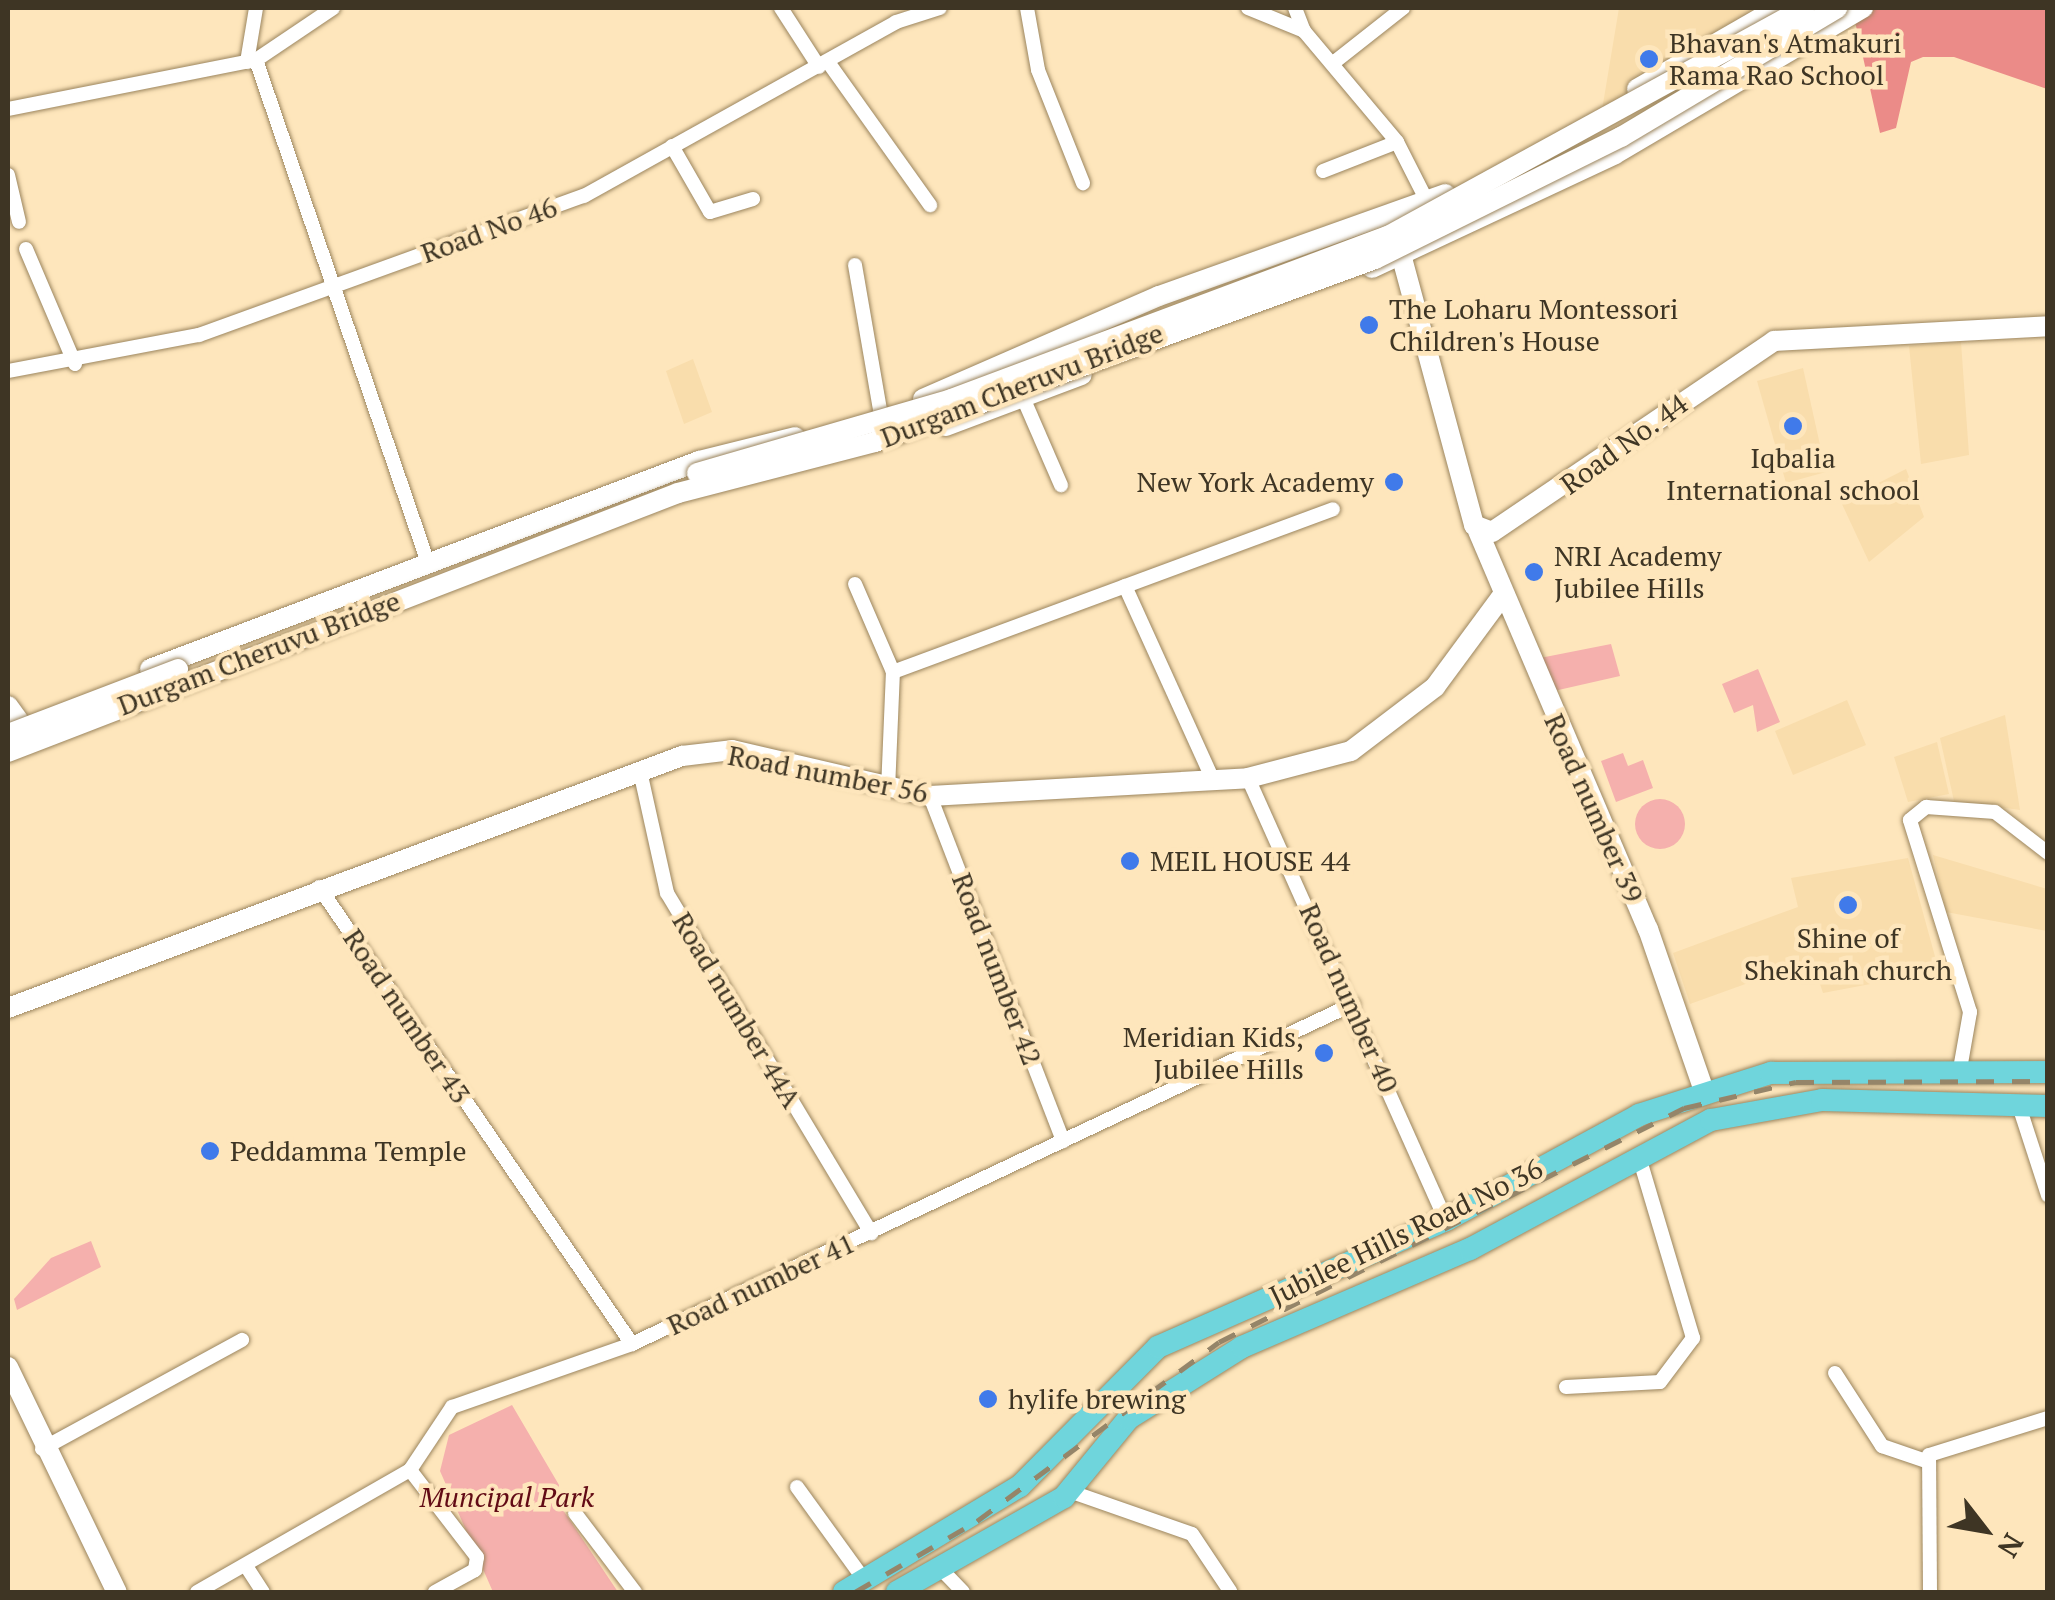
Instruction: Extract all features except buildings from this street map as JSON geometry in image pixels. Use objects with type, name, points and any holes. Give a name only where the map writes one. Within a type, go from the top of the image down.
[{"type":"main road","points":[[10,721],[746,446],[882,415],[1159,296],[1428,203],[1778,8]]},
{"type":"main road","name":"Durgam Cheruvu Bridge","points":[[10,721],[682,478],[904,415],[1388,236],[1805,8]]},
{"type":"main road","name":"Durgam Cheruvu Bridge","points":[[8,752],[678,493],[890,437],[1375,259],[1635,130],[1836,8]]},
{"type":"main road","points":[[8,760],[598,532],[1024,400],[1174,336],[1402,258],[1615,154],[1863,8]]},
{"type":"main road","points":[[1615,154],[1616,101]]},
{"type":"main road","points":[[1402,258],[1478,531]]},
{"type":"main road","name":"Road No. 44","points":[[1478,531],[1515,524],[1774,341],[2048,326]]},
{"type":"main road","points":[[587,505],[598,532]]},
{"type":"main road","name":"Road number 39","points":[[1478,531],[1502,596],[1648,928],[1703,1088]]},
{"type":"main road","name":"Road number 56","points":[[8,1008],[318,886],[640,772],[732,750],[888,790],[930,796],[1214,782],[1248,778],[1352,751],[1396,724],[1502,596]]},
{"type":"main road","name":"Jubilee Hills Road No 36","points":[[854,1587],[1020,1486],[1158,1348],[1446,1220],[1596,1138],[1703,1088],[1826,1068],[2048,1072]]},
{"type":"main road","name":"Jubilee Hills Road No 36","points":[[897,1592],[1069,1491],[1155,1398],[1242,1347],[1470,1249],[1711,1120],[1780,1104],[2048,1106]]},
{"type":"main road","points":[[1596,1138],[1611,1173]]},
{"type":"main road","points":[[8,1367],[42,1449],[118,1592]]},
{"type":"street","points":[[256,8],[251,61],[428,563]]},
{"type":"street","points":[[8,109],[251,61],[333,8]]},
{"type":"street","points":[[781,8],[930,206]]},
{"type":"street","name":"Road No 46","points":[[8,371],[74,364],[199,335],[584,196],[824,64],[940,8]]},
{"type":"street","points":[[1026,8],[1038,70],[1083,183]]},
{"type":"street","points":[[1248,8],[1304,31],[1336,60],[1397,142],[1428,203]]},
{"type":"street","points":[[1295,8],[1304,31]]},
{"type":"street","points":[[1336,60],[1403,8]]},
{"type":"street","points":[[1323,172],[1397,142]]},
{"type":"street","points":[[672,146],[710,212],[753,199]]},
{"type":"street","points":[[8,175],[19,222]]},
{"type":"street","points":[[26,248],[74,364]]},
{"type":"street","points":[[855,265],[882,415]]},
{"type":"street","points":[[1024,400],[1061,485]]},
{"type":"street","points":[[894,672],[1333,509]]},
{"type":"street","points":[[855,584],[894,672],[888,790]]},
{"type":"street","points":[[1125,586],[1214,782]]},
{"type":"street","name":"Road number 44A","points":[[640,772],[667,893],[870,1233]]},
{"type":"street","name":"Road number 40","points":[[1248,778],[1353,1004],[1446,1220]]},
{"type":"street","name":"Road number 42","points":[[930,796],[1063,1141]]},
{"type":"street","points":[[1960,1070],[1970,1012],[1910,820],[1926,807],[1995,812],[2048,854]]},
{"type":"street","name":"Road number 43","points":[[318,886],[632,1344]]},
{"type":"street","name":"Road number 41","points":[[198,1592],[410,1470],[452,1407],[632,1344],[1353,1004]]},
{"type":"street","points":[[2019,1106],[2048,1195]]},
{"type":"street","points":[[1566,1387],[1660,1382],[1693,1338],[1639,1158]]},
{"type":"street","points":[[42,1449],[242,1340]]},
{"type":"street","points":[[1834,1373],[1882,1446],[1926,1461]]},
{"type":"street","points":[[1930,1592],[1926,1461],[1939,1448],[2048,1418]]},
{"type":"street","points":[[410,1470],[477,1558],[475,1570],[435,1592]]},
{"type":"street","points":[[797,1487],[854,1587]]},
{"type":"street","points":[[1069,1491],[1192,1534],[1230,1591]]},
{"type":"street","points":[[575,1513],[635,1592]]},
{"type":"street","points":[[246,1566],[263,1592]]},
{"type":"street","points":[[940,1568],[963,1592]]},
{"type":"shaded area","name":"Bhavan's Atmakuri Rama Rao School","points":[[1619,8],[1771,8],[1602,110]]},
{"type":"shaded area","points":[[1876,8],[2047,8],[2047,89],[1954,57],[1923,57],[1911,62],[1896,128],[1880,133],[1854,17]]},
{"type":"shaded area","points":[[1961,342],[1969,455],[1921,464],[1909,346]]},
{"type":"shaded area","points":[[693,359],[712,412],[684,424],[666,371]]},
{"type":"shaded area","name":"Iqbalia International school","points":[[1803,368],[1826,472],[1786,483],[1757,381]]},
{"type":"shaded area","points":[[1906,469],[1924,517],[1869,562],[1841,502]]},
{"type":"shaded area","points":[[1847,700],[1866,745],[1793,775],[1775,731]]},
{"type":"shaded area","points":[[2005,715],[2020,810],[1954,801],[1940,738]]},
{"type":"shaded area","points":[[1937,742],[1949,794],[1908,802],[1894,757]]},
{"type":"shaded area","points":[[1933,855],[2047,889],[2047,931],[1946,912]]},
{"type":"shaded area","points":[[1908,858],[1939,971],[1823,993],[1812,960],[1690,1004],[1673,953],[1798,907],[1791,878]]},
{"type":"green space","points":[[1611,644],[1620,676],[1554,691],[1540,658]]},
{"type":"green space","points":[[1758,669],[1780,722],[1757,732],[1753,705],[1734,713],[1722,684]]},
{"type":"green space","points":[[1623,753],[1628,766],[1643,760],[1653,788],[1616,802],[1601,761]]},
{"type":"green space","points":[[1660,799],[1678,806],[1685,824],[1678,842],[1660,849],[1642,842],[1635,824],[1642,806]]},
{"type":"green space","points":[[91,1241],[101,1267],[17,1310],[14,1299],[51,1258]]},
{"type":"green space","name":"Muncipal Park","points":[[512,1405],[559,1485],[559,1504],[618,1592],[493,1592],[440,1471],[449,1435]]},
{"type":"railway","points":[[855,1592],[977,1521],[1219,1342],[1684,1108],[1796,1082],[2048,1081]]},
{"type":"place","name":"Bhavan's Atmakuri Rama Rao School","points":[[1649,59]]},
{"type":"place","name":"The Loharu Montessori Children's House","points":[[1369,325]]},
{"type":"place","name":"Iqbalia International school","points":[[1793,426]]},
{"type":"place","name":"New York Academy","points":[[1394,482]]},
{"type":"place","name":"NRI Academy Jubilee Hills","points":[[1534,572]]},
{"type":"place","name":"MEIL HOUSE 44","points":[[1130,861]]},
{"type":"place","name":"Shine of Shekinah church","points":[[1848,905]]},
{"type":"place","name":"Meridian Kids, Jubilee Hills","points":[[1324,1053]]},
{"type":"place","name":"Peddamma Temple","points":[[210,1151]]},
{"type":"place","name":"hylife brewing","points":[[988,1399]]}]
